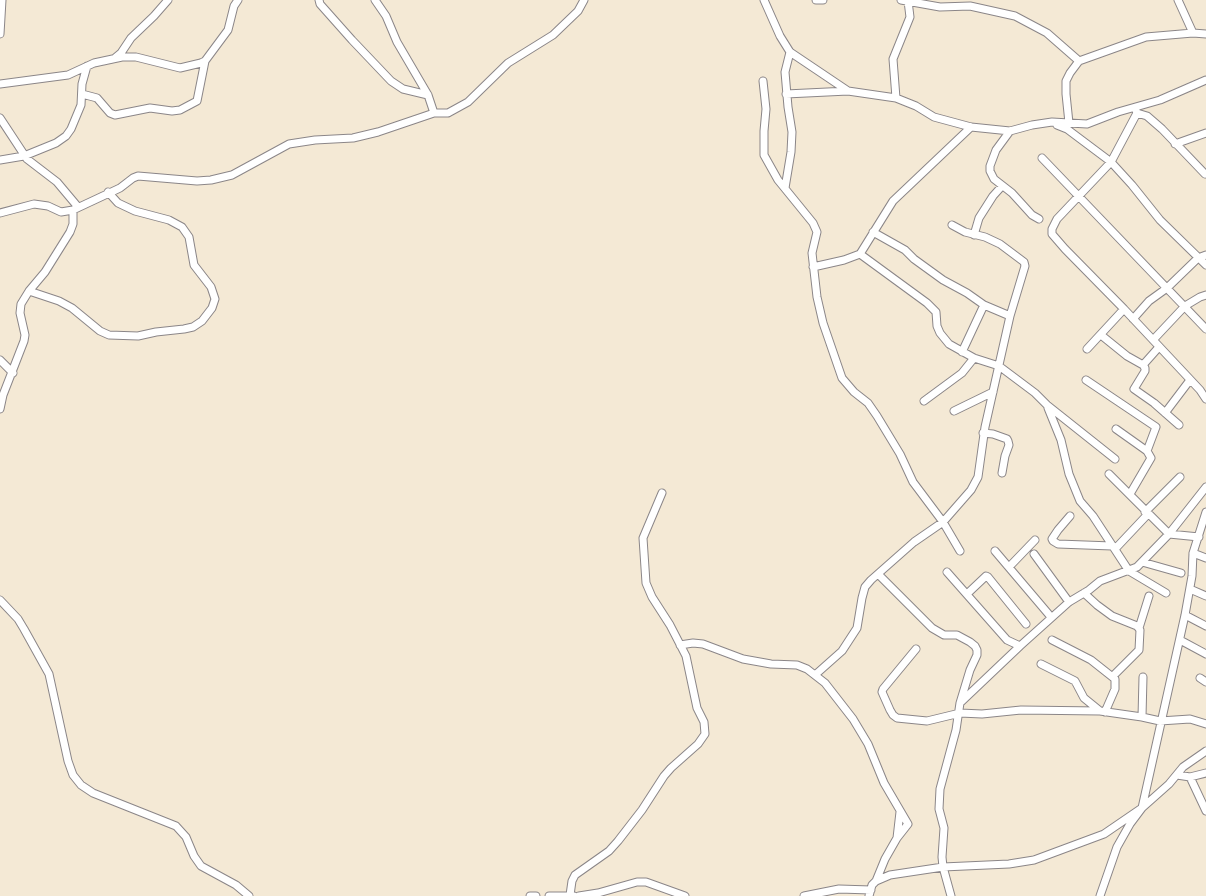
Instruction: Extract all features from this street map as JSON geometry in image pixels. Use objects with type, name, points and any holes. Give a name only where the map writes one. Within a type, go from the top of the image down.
[{"type":"street","points":[[0,34],[2,0]]},
{"type":"street","points":[[115,58],[123,52],[131,38],[168,0]]},
{"type":"street","points":[[82,94],[98,98],[110,113],[114,115],[150,108],[172,111],[180,110],[197,101],[205,61],[228,30],[234,6],[238,0]]},
{"type":"street","points":[[319,0],[320,4],[391,81],[403,89],[428,95]]},
{"type":"street","points":[[375,0],[428,95],[434,113]]},
{"type":"street","points":[[0,213],[34,204],[44,205],[61,212],[76,209],[108,192],[120,188],[138,176],[197,181],[211,180],[232,175],[289,144],[315,140],[353,138],[378,132],[434,113],[448,112],[468,102],[508,63],[553,34],[578,11],[584,0]]},
{"type":"street","points":[[764,0],[780,36],[790,52],[848,91]]},
{"type":"street","points":[[816,0],[823,0]]},
{"type":"street","points":[[1178,0],[1193,32]]},
{"type":"street","points":[[896,98],[893,59],[910,17],[905,1],[940,7],[970,6],[1015,16],[1047,33],[1079,61]]},
{"type":"street","points":[[1069,123],[1066,81],[1079,61],[1146,37],[1193,32],[1206,34]]},
{"type":"street","points":[[785,188],[792,132],[786,94],[785,72],[790,52]]},
{"type":"street","points":[[0,84],[68,75],[87,66],[115,58],[136,57],[183,68],[205,61]]},
{"type":"street","points":[[0,160],[24,156],[56,143],[66,136],[71,130],[81,105],[82,84],[87,66]]},
{"type":"street","points":[[786,94],[848,91],[896,98],[916,106],[934,117],[971,127],[1010,131],[1052,122],[1087,124],[1118,112],[1136,111],[1206,80]]},
{"type":"street","points":[[763,81],[766,109],[764,155],[768,165],[813,223],[817,232],[812,253],[817,297],[823,322],[842,378],[854,392],[868,403],[877,416],[900,454],[913,482],[943,522],[960,551]]},
{"type":"street","points":[[1136,111],[1147,116],[1205,174]]},
{"type":"street","points":[[1136,111],[1110,162],[1079,198],[1057,219],[1052,229],[1052,234],[1153,340],[1206,399]]},
{"type":"street","points":[[0,118],[24,156],[36,168],[57,182],[76,209],[70,232],[45,272],[21,304],[20,314],[25,335],[13,373],[2,395],[0,410]]},
{"type":"street","points":[[1052,122],[1067,129],[1110,162],[1132,185],[1156,215],[1206,265]]},
{"type":"street","points":[[813,267],[844,260],[860,254],[893,201],[971,127]]},
{"type":"street","points":[[1010,131],[996,150],[990,166],[994,179],[1032,215],[1039,219]]},
{"type":"street","points":[[1175,144],[1206,133]]},
{"type":"street","points":[[1042,158],[1206,329]]},
{"type":"street","points":[[974,234],[979,218],[1002,186]]},
{"type":"street","points":[[29,291],[59,301],[72,308],[100,331],[109,335],[138,336],[156,332],[184,330],[194,327],[202,321],[212,308],[215,299],[211,287],[194,265],[189,237],[182,228],[169,220],[134,211],[118,203],[108,192]]},
{"type":"street","points":[[815,675],[842,651],[849,642],[859,622],[865,587],[914,542],[943,522],[971,490],[978,477],[983,433],[1010,316],[1025,266],[1024,262],[1000,244],[965,232],[952,225]]},
{"type":"street","points":[[873,232],[905,250],[943,280],[984,305],[1010,316]]},
{"type":"street","points":[[860,254],[927,303],[936,312],[937,326],[949,344],[974,358],[999,366],[1115,459]]},
{"type":"street","points":[[1133,319],[1149,301],[1167,288],[1198,258],[1206,255]]},
{"type":"street","points":[[1153,340],[1185,306],[1206,295]]},
{"type":"street","points":[[962,352],[984,305]]},
{"type":"street","points":[[1087,349],[1124,309]]},
{"type":"street","points":[[1101,335],[1127,356],[1143,365],[1145,371],[1134,389],[1178,426]]},
{"type":"street","points":[[1143,365],[1159,347]]},
{"type":"street","points":[[924,401],[962,373],[974,358]]},
{"type":"street","points":[[0,360],[13,373]]},
{"type":"street","points":[[1086,380],[1156,427],[1147,451]]},
{"type":"street","points":[[1164,413],[1190,380]]},
{"type":"street","points":[[954,411],[993,392]]},
{"type":"street","points":[[1047,405],[1061,440],[1069,474],[1080,501],[1094,516],[1129,571],[1166,593]]},
{"type":"street","points":[[1116,429],[1147,451],[1151,460],[1130,494]]},
{"type":"street","points":[[983,433],[1007,439],[1009,444],[1002,473]]},
{"type":"street","points":[[1109,474],[1169,534],[1202,535]]},
{"type":"street","points":[[1114,548],[1180,477]]},
{"type":"street","points":[[960,703],[1069,602],[1100,581],[1137,567],[1169,534],[1206,488]]},
{"type":"street","points":[[549,896],[572,895],[572,881],[576,875],[609,851],[642,810],[664,776],[698,744],[705,734],[704,722],[697,708],[686,656],[646,583],[643,538],[662,493]]},
{"type":"street","points":[[1100,896],[1117,847],[1142,808],[1185,616],[1194,554],[1202,535],[1206,512]]},
{"type":"street","points":[[1070,516],[1058,530],[1052,539],[1053,541],[1058,544],[1114,548]]},
{"type":"street","points":[[1010,567],[1035,540]]},
{"type":"street","points":[[995,551],[1051,617]]},
{"type":"street","points":[[1034,554],[1069,602]]},
{"type":"street","points":[[1194,554],[1206,558]]},
{"type":"street","points":[[1142,562],[1181,573]]},
{"type":"street","points":[[947,572],[1007,640],[1020,646]]},
{"type":"street","points":[[878,574],[932,628],[944,635],[957,636],[975,646],[977,650],[977,655],[970,670],[960,703],[960,712],[940,789],[939,809],[944,828],[943,867],[951,896]]},
{"type":"street","points":[[967,594],[982,579],[986,576],[988,577],[1026,624]]},
{"type":"street","points":[[1190,589],[1206,596]]},
{"type":"street","points":[[1084,593],[1112,616],[1140,628]]},
{"type":"street","points":[[1113,676],[1139,650],[1140,628],[1148,596]]},
{"type":"street","points":[[0,600],[18,619],[49,674],[68,761],[73,775],[81,785],[93,793],[176,826],[186,837],[194,856],[201,866],[236,885],[249,896]]},
{"type":"street","points":[[1185,616],[1206,626]]},
{"type":"street","points":[[1052,640],[1091,660],[1113,676],[1116,682],[1115,689],[1102,711]]},
{"type":"street","points":[[1180,640],[1206,654]]},
{"type":"street","points":[[680,645],[703,644],[744,659],[771,664],[797,665],[815,675],[825,683],[853,719],[868,744],[884,783],[908,824],[896,838],[884,859],[870,893],[839,889],[804,896]]},
{"type":"street","points":[[916,649],[882,692],[893,715],[910,720],[927,721],[960,712],[982,714],[1020,710],[1102,711],[1142,716],[1160,721],[1190,719],[1206,724]]},
{"type":"street","points":[[1041,664],[1075,681],[1084,698],[1102,711]]},
{"type":"street","points":[[1142,716],[1143,676]]},
{"type":"street","points":[[876,881],[890,875],[943,867],[1009,864],[1034,860],[1104,834],[1142,808],[1170,784],[1189,762],[1206,751]]},
{"type":"street","points":[[1177,775],[1190,777],[1206,773]]},
{"type":"street","points":[[1190,777],[1206,811]]},
{"type":"street","points":[[1196,793],[1206,793]]},
{"type":"street","points":[[579,896],[598,893],[637,882],[646,882],[685,896]]},
{"type":"street","points":[[530,896],[536,896]]}]
